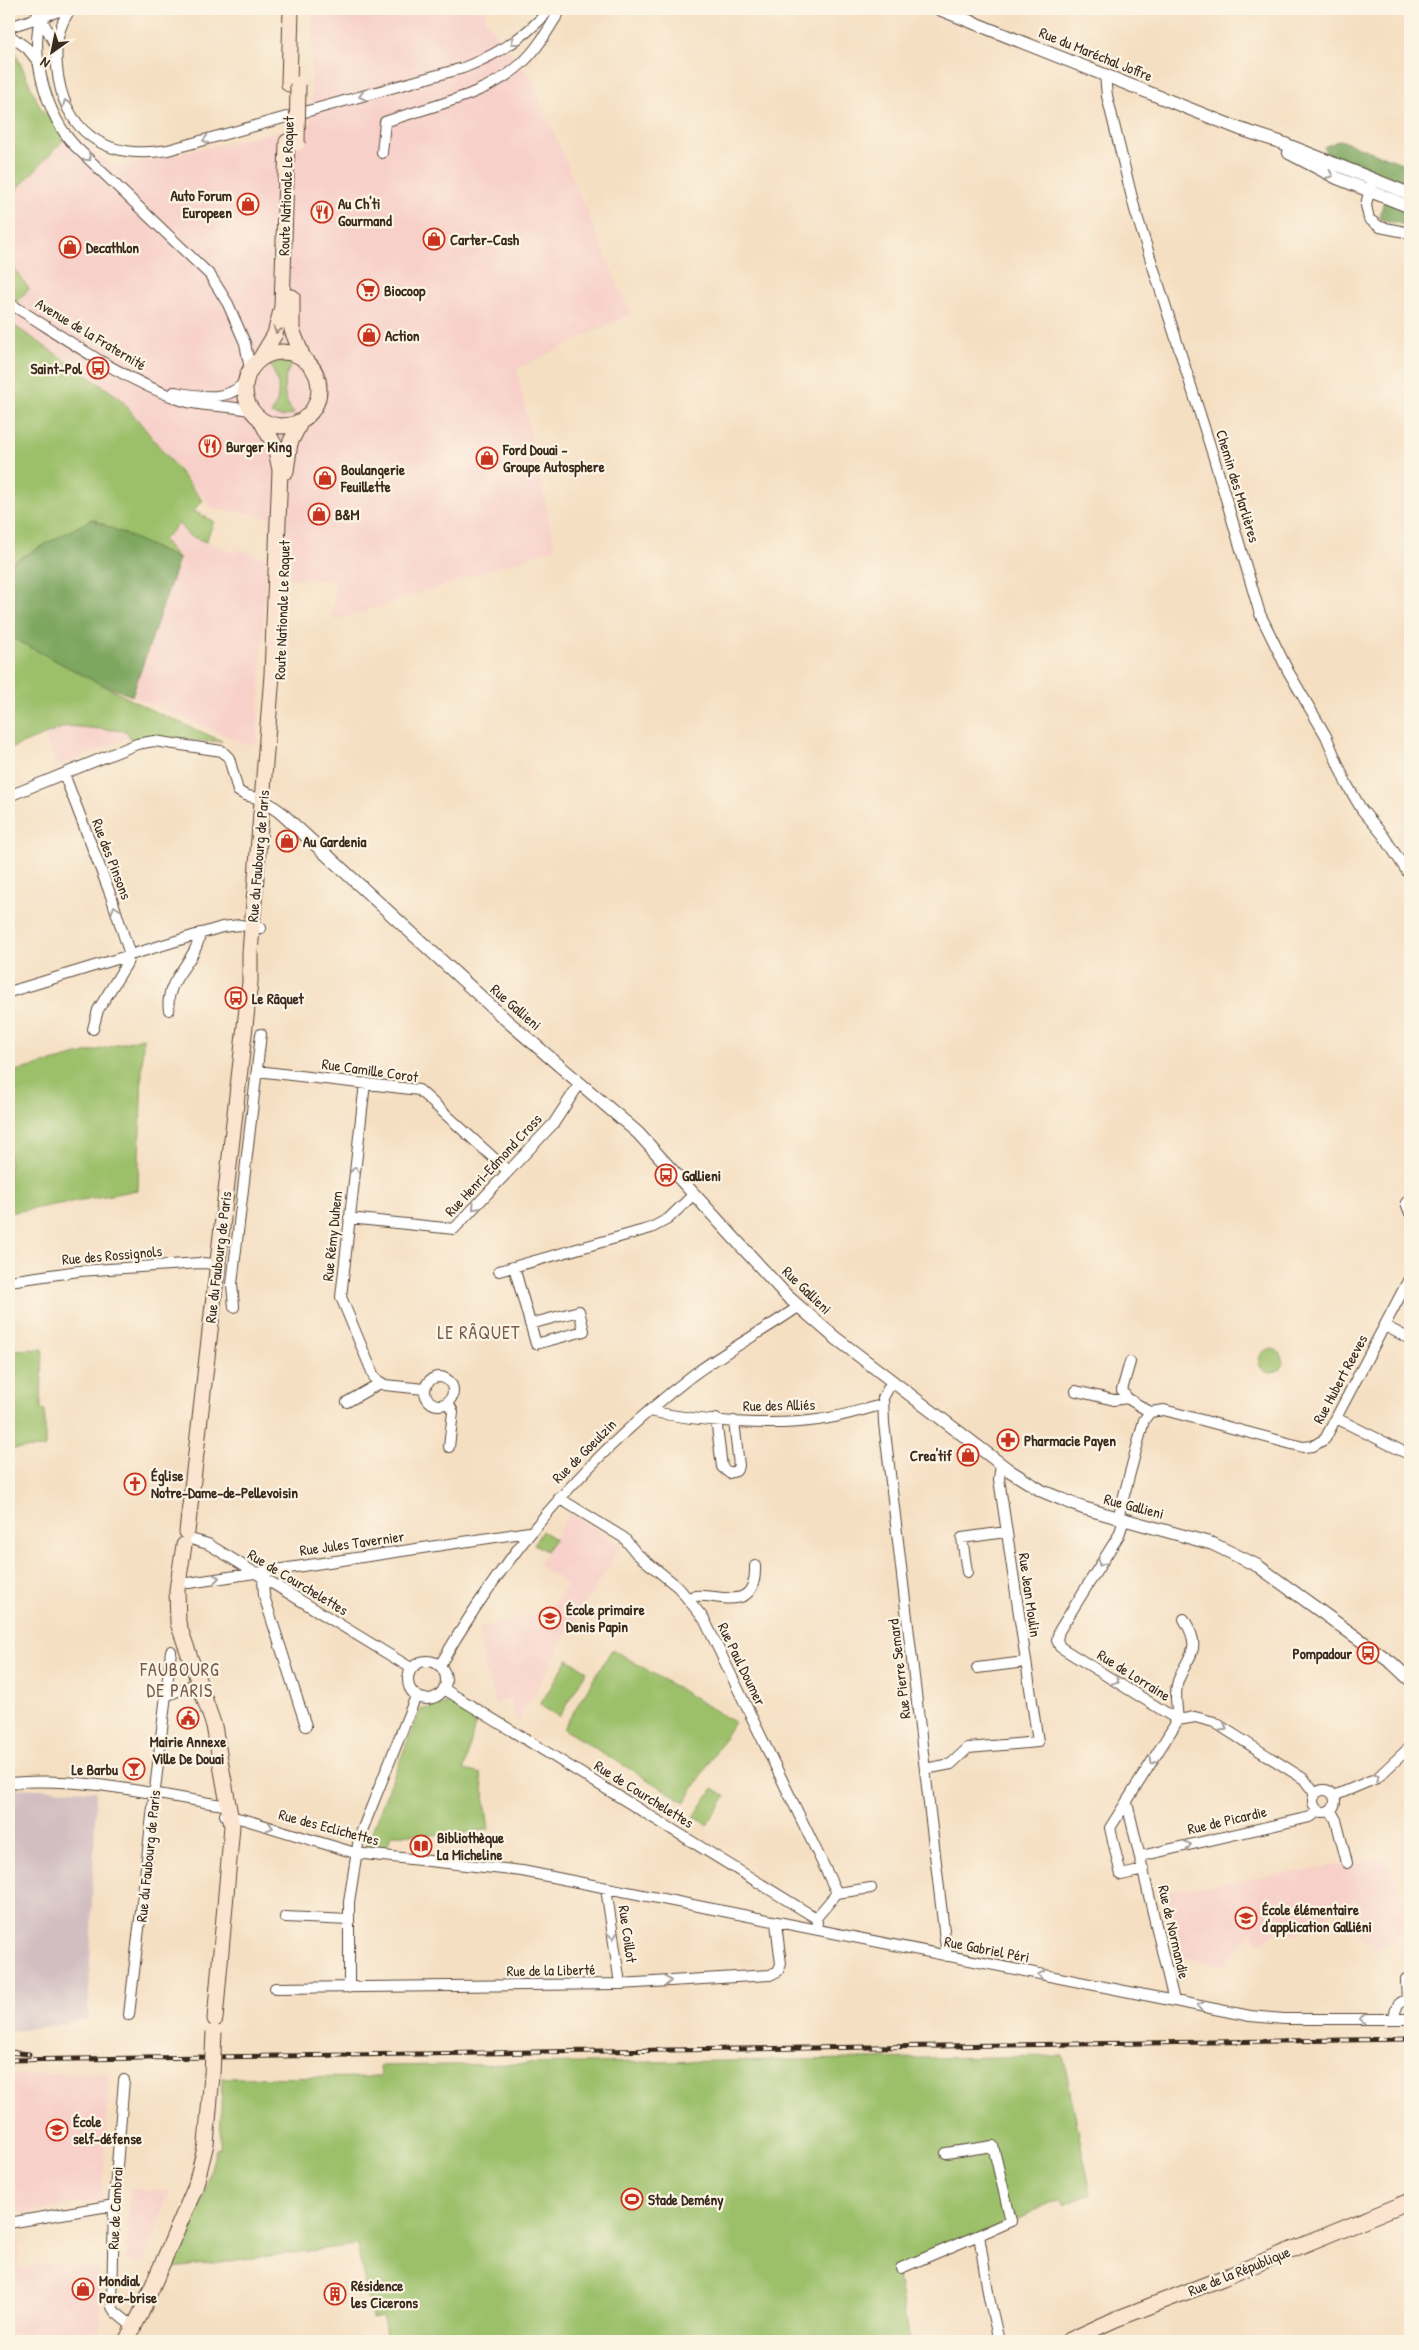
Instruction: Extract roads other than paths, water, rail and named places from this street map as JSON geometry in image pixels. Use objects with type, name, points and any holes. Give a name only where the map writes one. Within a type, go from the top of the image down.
[{"type":"main road","name":"Route Nationale Le Raquet","points":[[291,9],[294,84]]},
{"type":"main road","name":"Route Nationale Le Raquet","points":[[252,370],[273,340],[282,307],[300,9]]},
{"type":"main road","name":"Route Nationale Le Raquet","points":[[292,142],[292,325],[295,340],[304,360]]},
{"type":"main road","points":[[282,352],[292,354],[304,360],[316,375],[319,391],[314,408],[301,420],[280,426],[256,415],[245,395],[252,370],[269,354],[282,352]]},
{"type":"main road","name":"Route Nationale Le Raquet","points":[[256,415],[275,446],[280,470],[276,586],[266,760]]},
{"type":"main road","name":"Route Nationale Le Raquet","points":[[269,803],[282,650],[287,462],[292,437],[301,420]]},
{"type":"main road","name":"Rue du Faubourg de Paris","points":[[135,2328],[195,2188],[206,2144],[212,2075],[216,1951],[227,1811],[216,1735],[179,1629],[177,1609],[178,1582],[189,1539],[218,1264],[257,927],[269,803],[266,760]]},
{"type":"main road","name":"Rue de la République","points":[[1068,2341],[1116,2319],[1410,2201]]},
{"type":"main road","points":[[126,2341],[135,2328]]},
{"type":"street","points":[[36,9],[40,19],[51,34],[57,49]]},
{"type":"street","points":[[9,27],[40,19],[66,9]]},
{"type":"street","points":[[71,9],[60,28],[57,49],[57,71],[62,97],[80,126],[96,140],[109,147],[143,153],[168,150],[463,68],[506,47],[529,31],[550,9]]},
{"type":"street","points":[[382,153],[385,122],[479,89],[502,77],[532,54],[561,9]]},
{"type":"street","name":"Rue du Maréchal Joffre","points":[[939,9],[1240,129],[1371,185],[1410,207]]},
{"type":"street","points":[[40,19],[38,34],[40,64],[50,106],[65,134],[214,281],[228,304],[246,343],[252,370]]},
{"type":"street","points":[[9,36],[27,48],[40,64]]},
{"type":"street","name":"Chemin des Marlières","points":[[1105,75],[1108,96],[1135,210],[1219,474],[1260,614],[1288,671],[1326,736],[1346,783],[1362,810],[1410,876]]},
{"type":"street","points":[[1371,185],[1366,209],[1372,222],[1386,228],[1410,234]]},
{"type":"street","name":"Rue du Maréchal Joffre","points":[[1371,185],[1410,194]]},
{"type":"street","name":"Avenue de la Fraternité","points":[[9,302],[115,368],[158,389],[188,402],[229,406],[256,415]]},
{"type":"street","name":"Avenue de la Fraternité","points":[[158,389],[198,396],[221,396],[235,391],[252,370]]},
{"type":"street","points":[[9,796],[141,743],[168,743],[222,751],[228,758],[238,791],[245,796],[269,803]]},
{"type":"street","name":"Rue des Pinsons","points":[[64,774],[130,955]]},
{"type":"street","name":"Rue Gallieni","points":[[269,803],[490,1006],[638,1133],[798,1307],[892,1381],[1001,1464],[1052,1496],[1121,1519],[1208,1542],[1245,1558],[1381,1655],[1410,1680]]},
{"type":"street","points":[[9,992],[200,933],[232,926],[257,927]]},
{"type":"street","points":[[169,1010],[167,998],[170,989],[197,944],[200,933]]},
{"type":"street","points":[[93,1028],[98,1010],[130,955]]},
{"type":"street","name":"Rue du Faubourg de Paris","points":[[234,1307],[232,1284],[261,1034]]},
{"type":"street","name":"Rue Camille Corot","points":[[257,1071],[365,1083],[422,1092],[508,1172]]},
{"type":"street","name":"Rue Rémy Duhem","points":[[365,1083],[349,1218],[342,1302],[373,1376],[380,1383]]},
{"type":"street","name":"Rue Henri-Edmond Cross","points":[[349,1218],[452,1230],[554,1123],[580,1083]]},
{"type":"street","points":[[499,1271],[651,1228],[668,1219],[694,1194]]},
{"type":"street","name":"Rue des Rossignols","points":[[9,1281],[79,1271],[200,1263],[218,1264]]},
{"type":"street","points":[[514,1267],[530,1324],[536,1344],[584,1330],[579,1311],[530,1324]]},
{"type":"street","name":"Rue Hubert Reeves","points":[[1076,1391],[1114,1400],[1127,1398],[1150,1412],[1164,1410],[1303,1446],[1320,1444],[1330,1433],[1338,1419],[1410,1277]]},
{"type":"street","name":"Rue de Goeulzin","points":[[440,1665],[481,1598],[529,1532],[616,1439],[710,1363],[798,1307]]},
{"type":"street","points":[[1385,1326],[1410,1339]]},
{"type":"street","points":[[1127,1398],[1122,1390],[1130,1362]]},
{"type":"street","points":[[424,1389],[432,1378],[439,1376],[446,1378],[453,1390],[448,1402],[452,1412],[449,1448]]},
{"type":"street","name":"Rue Pierre Semard","points":[[892,1381],[884,1394],[882,1405],[947,1956]]},
{"type":"street","points":[[347,1402],[380,1383],[424,1389]]},
{"type":"street","points":[[424,1389],[426,1397],[432,1403],[440,1405],[448,1402]]},
{"type":"street","name":"Rue des Alliés","points":[[649,1411],[768,1423],[811,1421],[882,1405]]},
{"type":"street","points":[[1121,1519],[1144,1420],[1150,1412]]},
{"type":"street","name":"Rue des Alliés","points":[[716,1419],[722,1467],[730,1473],[736,1471],[739,1466],[734,1421]]},
{"type":"street","points":[[1338,1419],[1410,1455]]},
{"type":"street","name":"Rue Jean Moulin","points":[[925,1769],[951,1764],[968,1748],[1038,1742],[1006,1532],[999,1479],[1001,1464]]},
{"type":"street","name":"Rue Paul Doumer","points":[[559,1498],[620,1534],[637,1554],[672,1582],[688,1598],[708,1628],[837,1893]]},
{"type":"street","name":"Rue de Lorraine","points":[[1121,1519],[1119,1535],[1059,1631],[1057,1640],[1060,1647],[1178,1720],[1189,1716],[1214,1722],[1304,1779],[1315,1794]]},
{"type":"street","name":"Rue Jules Tavernier","points":[[178,1582],[189,1583],[529,1532]]},
{"type":"street","points":[[967,1572],[962,1538],[1006,1532]]},
{"type":"street","name":"Rue de Courchelettes","points":[[189,1539],[208,1544],[412,1668]]},
{"type":"street","points":[[688,1598],[695,1595],[728,1599],[743,1595],[754,1583],[755,1566]]},
{"type":"street","points":[[263,1578],[264,1596],[306,1726]]},
{"type":"street","points":[[1178,1720],[1177,1685],[1194,1651],[1194,1638],[1184,1620]]},
{"type":"street","name":"Rue du Faubourg de Paris","points":[[129,2015],[171,1651]]},
{"type":"street","points":[[425,1660],[440,1665],[446,1677],[444,1689],[432,1699],[416,1696],[408,1683],[412,1668],[425,1660]]},
{"type":"street","points":[[977,1668],[1025,1662]]},
{"type":"street","points":[[166,1696],[199,1682]]},
{"type":"street","name":"Rue de Courchelettes","points":[[444,1689],[816,1918]]},
{"type":"street","points":[[349,1988],[349,1920],[355,1853],[361,1832],[416,1696]]},
{"type":"street","name":"Rue de Normandie","points":[[1144,1870],[1121,1875],[1110,1828],[1178,1720]]},
{"type":"street","points":[[1334,1796],[1377,1778],[1410,1747]]},
{"type":"street","name":"Rue des Eclichettes","points":[[9,1783],[46,1780],[155,1792],[227,1811],[355,1853],[512,1869],[577,1882]]},
{"type":"street","points":[[1326,1790],[1334,1796],[1336,1804],[1331,1811],[1319,1811],[1313,1803],[1315,1794],[1326,1790]]},
{"type":"street","name":"Rue de Normandie","points":[[1127,1803],[1174,2001]]},
{"type":"street","name":"Rue de Picardie","points":[[1141,1856],[1301,1819],[1319,1811]]},
{"type":"street","points":[[1331,1811],[1336,1820],[1347,1863]]},
{"type":"street","name":"Rue Gabriel Péri","points":[[577,1882],[776,1924],[1268,2019],[1410,2019]]},
{"type":"street","name":"Rue Coillot","points":[[606,1888],[620,1984]]},
{"type":"street","points":[[818,1932],[816,1918],[837,1893],[871,1888]]},
{"type":"street","points":[[285,1917],[349,1920]]},
{"type":"street","name":"Rue de la Liberté","points":[[275,1988],[620,1984],[773,1974],[780,1964],[776,1924]]},
{"type":"street","points":[[1394,2019],[1395,2008],[1403,2000],[1409,2000],[1406,1979]]},
{"type":"street","name":"Rue de Cambrai","points":[[124,2080],[114,2205],[112,2307],[115,2312],[135,2328]]},
{"type":"street","points":[[901,2268],[1011,2221],[993,2146],[946,2154]]},
{"type":"street","points":[[9,2223],[114,2205]]},
{"type":"street","points":[[979,2235],[989,2298],[999,2341]]},
{"type":"railway","points":[[9,2060],[1410,2039]]},
{"type":"railway","points":[[9,2052],[29,2054]]},
{"type":"place","name":"Auto Forum Europeen","points":[[248,204]]},
{"type":"place","name":"Au Ch'ti Gourmand","points":[[322,212]]},
{"type":"place","name":"Carter-Cash","points":[[434,239]]},
{"type":"place","name":"Decathlon","points":[[70,247]]},
{"type":"place","name":"Biocoop","points":[[368,290]]},
{"type":"place","name":"Action","points":[[369,335]]},
{"type":"place","name":"Saint-Pol","points":[[98,368]]},
{"type":"place","name":"Burger King","points":[[210,446]]},
{"type":"place","name":"Ford Douai - Groupe Autosphere","points":[[487,458]]},
{"type":"place","name":"Boulangerie Feuillette","points":[[325,478]]},
{"type":"place","name":"B&M","points":[[319,514]]},
{"type":"place","name":"Au Gardenia","points":[[287,841]]},
{"type":"place","name":"Le Râquet","points":[[236,998]]},
{"type":"place","name":"Gallieni","points":[[666,1175]]},
{"type":"place","name":"Pharmacie Payen","points":[[1008,1440]]},
{"type":"place","name":"Crea'tif","points":[[968,1455]]},
{"type":"place","name":"Église Notre-Dame-de-Pellevoisin","points":[[135,1484]]},
{"type":"place","name":"École primaire Denis Papin","points":[[550,1618]]},
{"type":"place","name":"Pompadour","points":[[1368,1653]]},
{"type":"place","name":"Mairie Annexe Ville De Douai","points":[[188,1718]]},
{"type":"place","name":"Le Barbu","points":[[134,1769]]},
{"type":"place","name":"Bibliothèque La Micheline","points":[[421,1846]]},
{"type":"place","name":"École élémentaire d'application Galliéni","points":[[1246,1918]]},
{"type":"place","name":"École self-défense","points":[[57,2130]]},
{"type":"place","name":"Stade Demény","points":[[632,2199]]},
{"type":"place","name":"Mondial Pare-brise","points":[[83,2289]]},
{"type":"place","name":"Résidence les Cicerons","points":[[335,2294]]},
{"type":"district","name":"LE RÂQUET","points":[[479,1332]]},
{"type":"district","name":"FAUBOURG DE PARIS","points":[[180,1679]]}]
